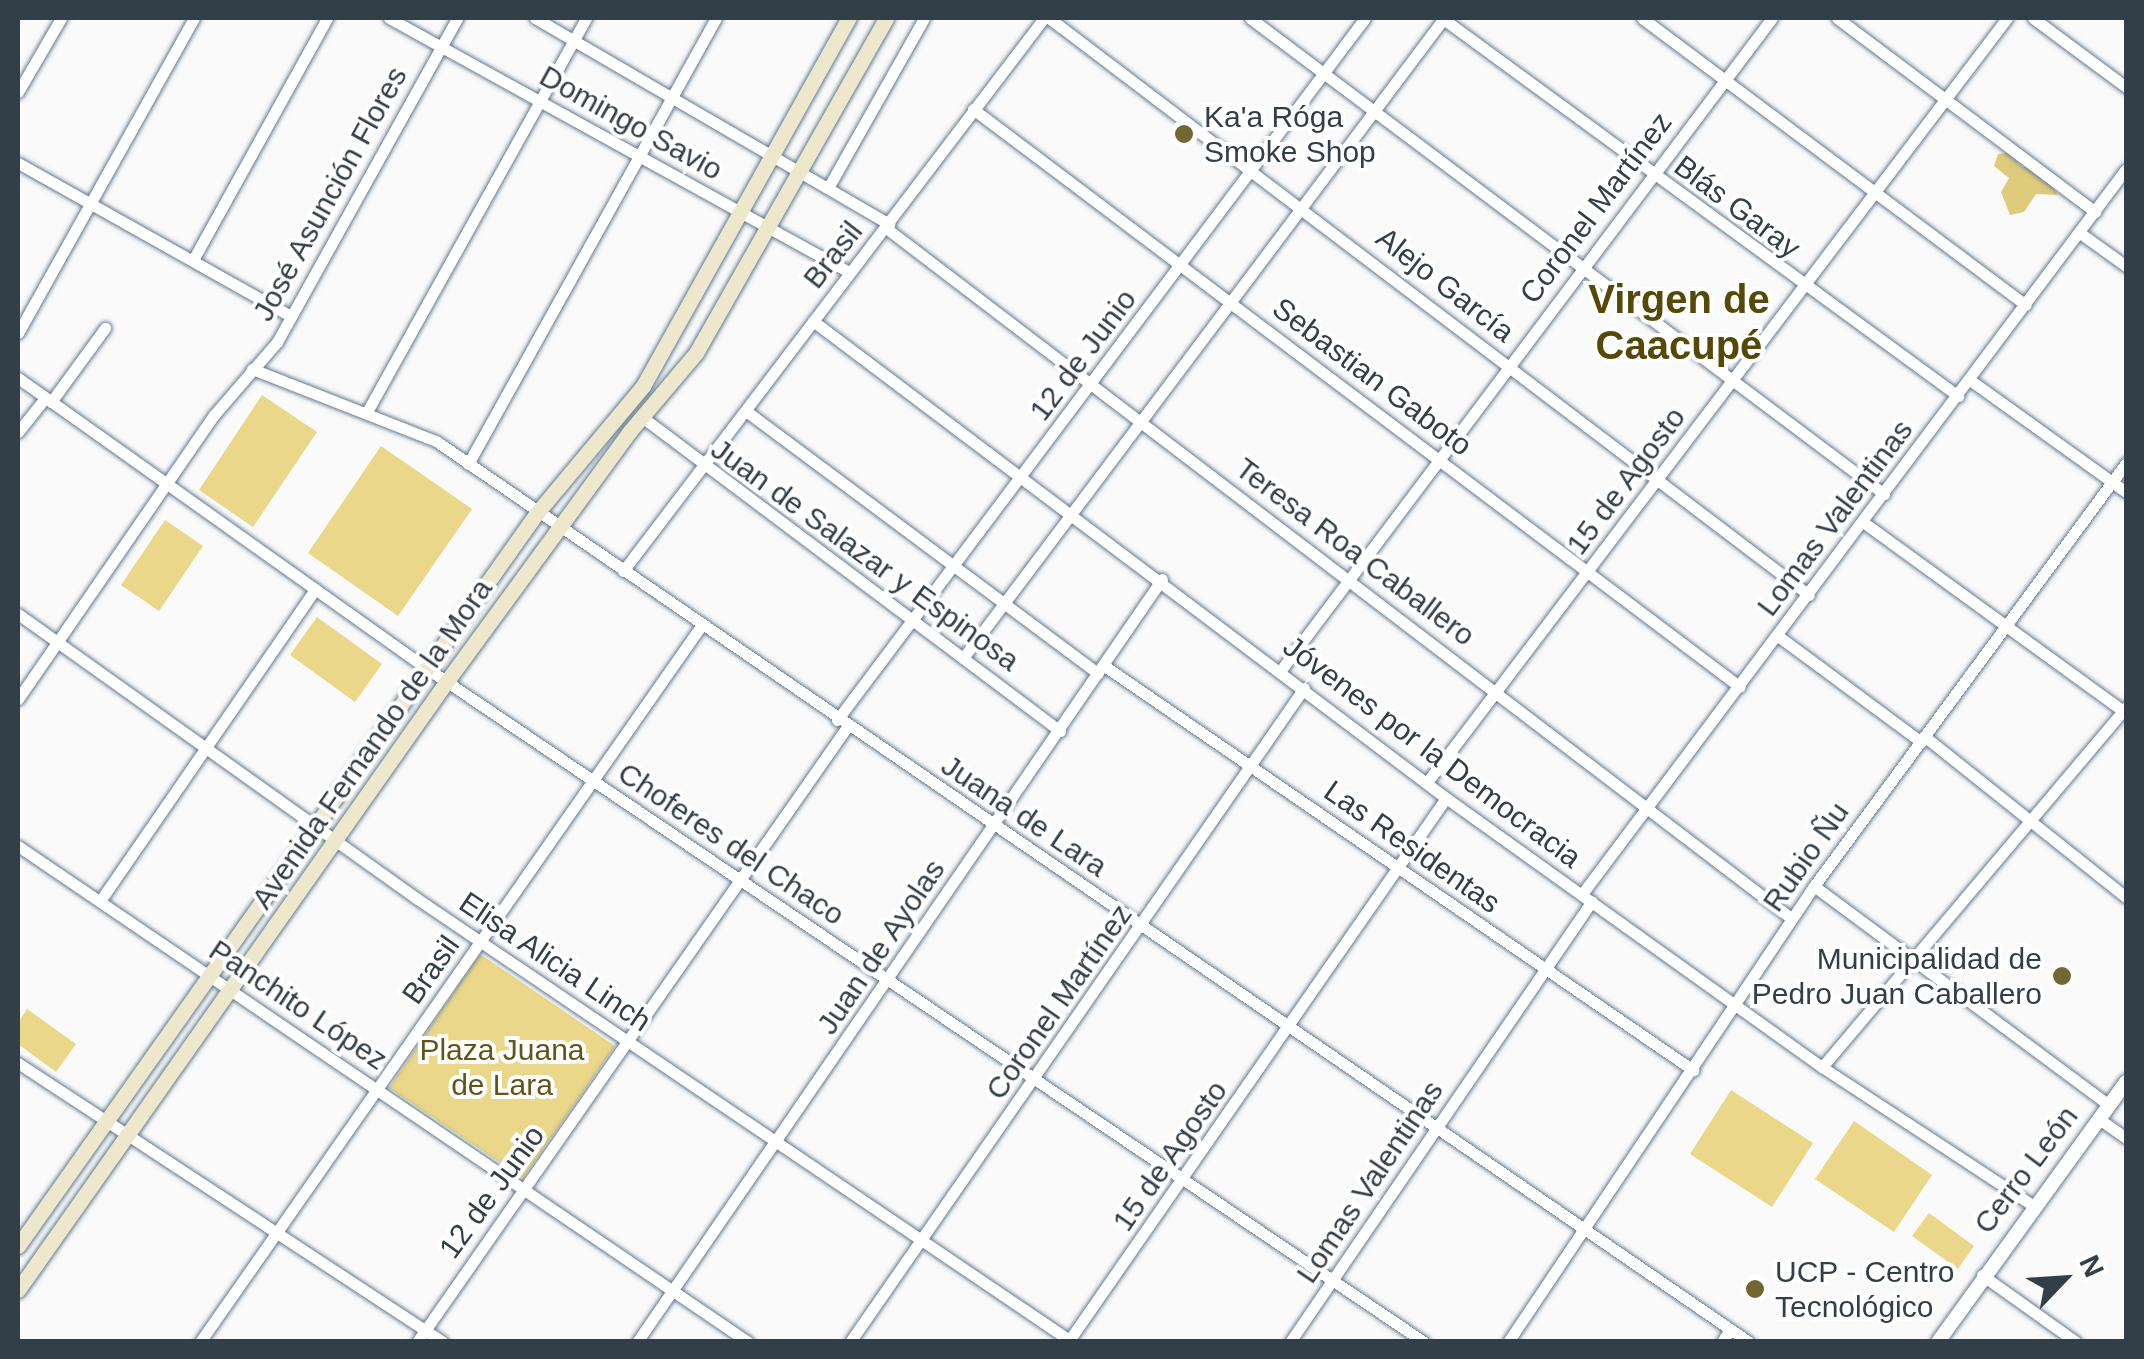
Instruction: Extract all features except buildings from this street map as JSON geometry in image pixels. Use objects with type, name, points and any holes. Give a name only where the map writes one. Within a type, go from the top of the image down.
[{"type":"main road","name":"Avenida Fernando de la Mora","points":[[18,1246],[536,514],[644,386],[849,18]]},
{"type":"main road","name":"Avenida Fernando de la Mora","points":[[18,1290],[559,527],[696,353],[886,18]]},
{"type":"street","points":[[18,92],[61,18]]},
{"type":"street","points":[[18,333],[194,18]]},
{"type":"street","points":[[193,260],[327,18]]},
{"type":"street","name":"Domingo Savio","points":[[389,18],[849,272]]},
{"type":"street","name":"José Asunción Flores","points":[[18,699],[291,316],[457,18]]},
{"type":"street","name":"Teresa Roa Caballero","points":[[536,18],[772,152],[888,226],[1792,919]]},
{"type":"street","points":[[368,410],[586,18]]},
{"type":"street","points":[[468,464],[716,18]]},
{"type":"street","points":[[828,188],[924,18]]},
{"type":"street","name":"Brasil","points":[[623,571],[1046,18]]},
{"type":"street","name":"Alejo García","points":[[1046,18],[1252,169],[1809,594]]},
{"type":"street","points":[[1250,18],[1884,494]]},
{"type":"street","name":"12 de Junio","points":[[416,1342],[742,880],[842,723],[913,621],[1364,18]]},
{"type":"street","points":[[963,658],[1443,18]]},
{"type":"street","name":"Blás Garay","points":[[1443,18],[1804,288],[1958,396]]},
{"type":"street","points":[[1642,18],[2026,305]]},
{"type":"street","name":"Coronel Martínez","points":[[1281,670],[1772,18]]},
{"type":"street","points":[[1837,18],[2096,212]]},
{"type":"street","name":"15 de Agosto","points":[[1428,781],[2007,18]]},
{"type":"street","points":[[2033,18],[2126,87]]},
{"type":"street","name":"Sebastian Gaboto","points":[[973,109],[1740,686]]},
{"type":"street","points":[[18,163],[291,316]]},
{"type":"street","name":"Lomas Valentinas","points":[[1290,1342],[1438,1128],[1648,808],[2126,170]]},
{"type":"street","points":[[2080,233],[2126,266]]},
{"type":"street","name":"Jóvenes por la Democracia","points":[[814,320],[1446,798],[1822,1067],[2034,1206]]},
{"type":"street","points":[[18,432],[104,328]]},
{"type":"street","name":"Juana de Lara","points":[[252,368],[368,410],[436,441],[536,514],[1749,1342]]},
{"type":"street","name":"Choferes del Chaco","points":[[18,378],[594,783],[1424,1342]]},
{"type":"street","points":[[1970,380],[2126,492]]},
{"type":"street","name":"Las Residentas","points":[[746,412],[1002,606],[1252,766],[1692,1070]]},
{"type":"street","name":"Juan de Salazar y Espinosa","points":[[642,417],[702,468],[1060,731]]},
{"type":"street","name":"Rubio Ñu","points":[[1508,1342],[1814,886],[2126,463]]},
{"type":"street","points":[[1822,1067],[2030,818],[2126,711],[1863,522]]},
{"type":"street","name":"Juan de Ayolas","points":[[637,1342],[1162,580]]},
{"type":"street","points":[[100,901],[315,589]]},
{"type":"street","name":"Elisa Alicia Linch","points":[[18,614],[312,826],[1070,1341]]},
{"type":"street","name":"Brasil","points":[[200,1342],[701,626]]},
{"type":"street","points":[[1778,636],[2030,818],[2126,897]]},
{"type":"street","name":"Coronel Martínez","points":[[850,1342],[1036,1080],[1304,688]]},
{"type":"street","name":"15 de Agosto","points":[[1070,1341],[1446,798]]},
{"type":"street","name":"Panchito López","points":[[18,846],[748,1342]]},
{"type":"street","points":[[1814,886],[2109,1105]]},
{"type":"street","points":[[18,1064],[442,1342]]},
{"type":"street","name":"Cerro León","points":[[1938,1342],[1982,1276],[2126,1082]]},
{"type":"street","points":[[2099,1119],[2126,1138]]},
{"type":"street","points":[[1982,1276],[2076,1342]]},
{"type":"street","points":[[1722,1342],[1730,1328]]},
{"type":"green space","points":[[262,395],[317,432],[253,527],[199,490]]},
{"type":"green space","points":[[381,446],[472,509],[398,616],[308,553]]},
{"type":"green space","points":[[165,520],[203,546],[159,611],[121,585]]},
{"type":"green space","points":[[317,617],[382,664],[355,702],[290,655]]},
{"type":"green space","name":"Plaza Juana de Lara","points":[[480,954],[615,1046],[523,1178],[389,1088]]},
{"type":"green space","points":[[27,1009],[76,1044],[56,1072],[18,1044],[18,1023]]},
{"type":"green space","points":[[1731,1090],[1813,1143],[1772,1207],[1690,1154]]},
{"type":"green space","points":[[1854,1121],[1932,1175],[1894,1232],[1815,1179]]},
{"type":"green space","points":[[1929,1213],[1974,1246],[1958,1269],[1912,1236]]},
{"type":"shaded area","points":[[2007,153],[2023,167],[2040,168],[2058,195],[2036,194],[2024,212],[2010,215],[2001,192],[2009,178],[1994,166],[1998,154]]},
{"type":"place","name":"Ka'a Róga Smoke Shop","points":[[1184,134]]},
{"type":"place","name":"Municipalidad de Pedro Juan Caballero","points":[[2062,976]]},
{"type":"place","name":"UCP - Centro Tecnológico","points":[[1755,1289]]},
{"type":"district","name":"Virgen de Caacupé","points":[[1679,322]]}]
